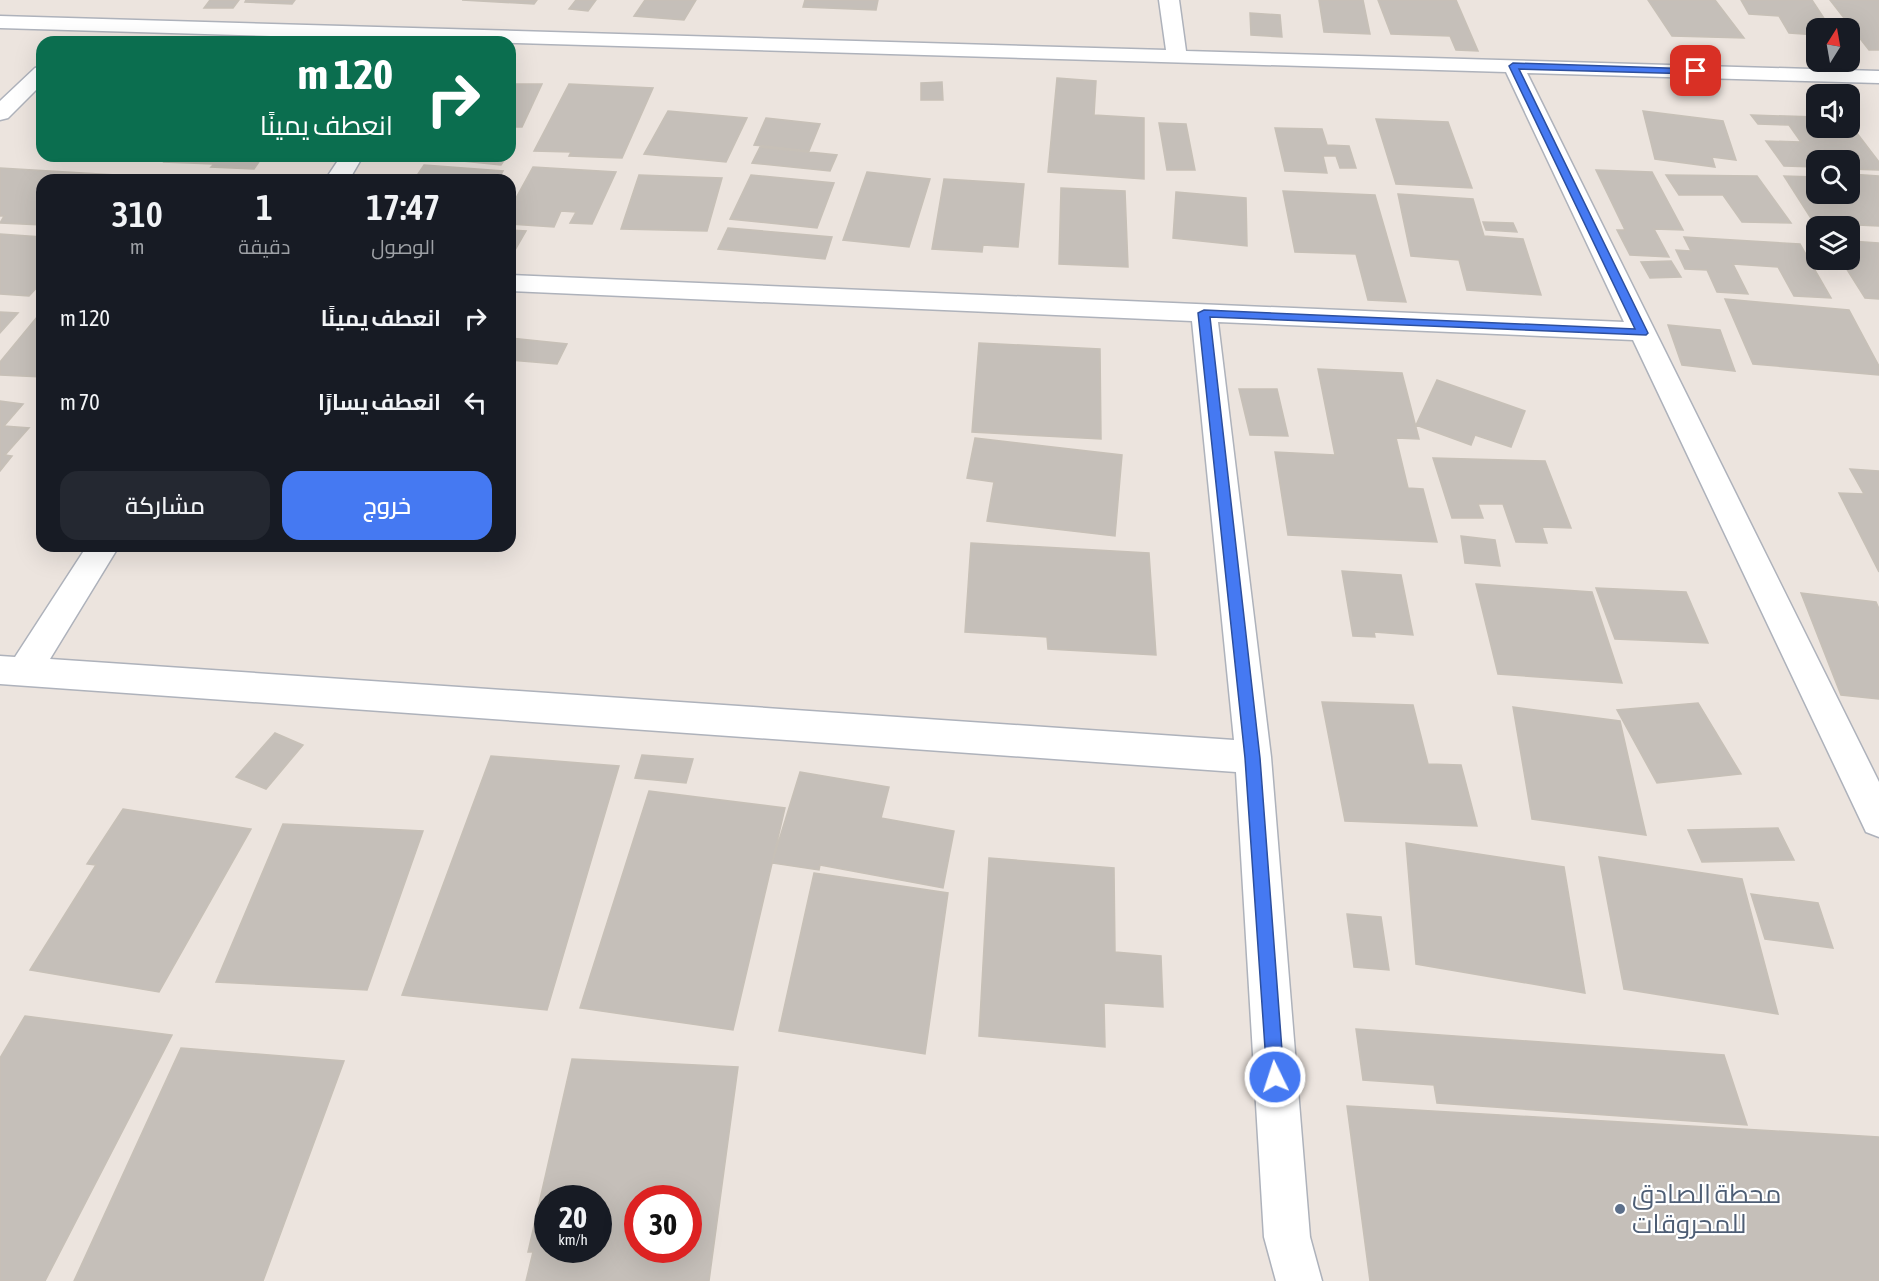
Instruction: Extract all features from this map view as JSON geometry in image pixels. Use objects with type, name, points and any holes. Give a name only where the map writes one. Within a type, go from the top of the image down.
[{"type":"street","points":[[1169,0],[1177,56]]},
{"type":"street","points":[[0,22],[378,36]]},
{"type":"street","points":[[79,36],[91,24]]},
{"type":"street","points":[[516,40],[1177,56],[1879,77]]},
{"type":"street","points":[[1513,66],[1879,820]]},
{"type":"street","points":[[0,113],[36,78]]},
{"type":"street","points":[[516,283],[1642,333]]},
{"type":"street","points":[[1204,313],[1253,758],[1287,1237],[1299,1281]]},
{"type":"street","points":[[12,671],[100,552]]},
{"type":"street","points":[[12,671],[1253,758]]},
{"type":"building","points":[[210,0],[239,0],[233,8],[204,8]]},
{"type":"building","points":[[246,0],[295,0],[292,4],[245,2]]},
{"type":"building","points":[[462,0],[537,0],[534,4]]},
{"type":"building","points":[[576,0],[596,0],[588,11],[569,9]]},
{"type":"building","points":[[645,0],[696,0],[684,20],[634,16]]},
{"type":"building","points":[[805,0],[878,0],[876,10],[803,7]]},
{"type":"building","points":[[1319,0],[1363,0],[1370,34],[1324,32]]},
{"type":"building","points":[[1378,0],[1456,0],[1478,51],[1456,50],[1450,36],[1391,34]]},
{"type":"building","points":[[1648,0],[1715,0],[1744,38],[1672,36]]},
{"type":"building","points":[[1741,0],[1812,0],[1824,18],[1806,18],[1806,34],[1789,33],[1779,16],[1749,14]]},
{"type":"building","points":[[1830,0],[1879,0],[1879,50],[1869,50],[1860,38],[1860,18],[1844,18]]},
{"type":"building","points":[[1250,13],[1280,15],[1282,37],[1251,35]]},
{"type":"building","points":[[1057,78],[1096,81],[1094,115],[1144,118],[1144,179],[1048,172]]},
{"type":"building","points":[[942,82],[943,100],[921,100],[921,83]]},
{"type":"building","points":[[516,84],[542,84],[522,127],[516,127]]},
{"type":"building","points":[[569,84],[653,88],[622,158],[569,156],[571,152],[534,151]]},
{"type":"building","points":[[668,111],[747,118],[726,162],[644,154]]},
{"type":"building","points":[[1643,111],[1723,121],[1736,160],[1712,157],[1715,167],[1655,159]]},
{"type":"building","points":[[1751,115],[1806,117],[1806,138],[1860,137],[1879,162],[1879,170],[1860,169],[1860,150],[1806,150],[1806,167],[1784,166],[1766,141],[1801,142],[1789,125],[1758,124]]},
{"type":"building","points":[[766,118],[820,124],[809,151],[754,145]]},
{"type":"building","points":[[1376,119],[1448,122],[1472,188],[1396,184]]},
{"type":"building","points":[[1159,123],[1186,124],[1195,170],[1167,170]]},
{"type":"building","points":[[1275,128],[1322,129],[1327,145],[1349,146],[1356,168],[1340,168],[1336,156],[1323,156],[1327,173],[1285,171]]},
{"type":"building","points":[[760,147],[837,155],[830,171],[752,163]]},
{"type":"building","points":[[164,162],[259,162],[254,169],[211,167],[214,164]]},
{"type":"building","points":[[472,162],[503,162],[501,165]]},
{"type":"building","points":[[424,165],[503,171],[501,174],[418,174]]},
{"type":"building","points":[[533,167],[616,172],[592,224],[570,223],[576,212],[561,211],[554,227],[516,224],[516,198]]},
{"type":"building","points":[[0,168],[99,174],[36,174],[36,225],[0,223],[4,216],[0,216]]},
{"type":"building","points":[[1596,170],[1652,172],[1683,230],[1654,229],[1669,257],[1630,255],[1617,230],[1625,230]]},
{"type":"building","points":[[867,172],[930,179],[909,247],[843,240]]},
{"type":"building","points":[[639,175],[722,178],[707,231],[621,229]]},
{"type":"building","points":[[751,175],[834,183],[817,228],[730,219]]},
{"type":"building","points":[[1666,175],[1757,176],[1791,223],[1742,222],[1723,195],[1679,195]]},
{"type":"building","points":[[1860,175],[1879,176],[1879,226],[1860,225],[1860,216],[1810,216],[1784,176],[1806,177],[1806,204],[1860,204]]},
{"type":"building","points":[[944,179],[1024,184],[1018,247],[983,245],[982,252],[932,249]]},
{"type":"building","points":[[1061,188],[1125,191],[1128,267],[1059,264]]},
{"type":"building","points":[[1283,191],[1375,195],[1406,302],[1368,300],[1356,254],[1295,252]]},
{"type":"building","points":[[1176,192],[1246,198],[1247,246],[1173,238]]},
{"type":"building","points":[[1398,194],[1473,199],[1484,236],[1523,239],[1541,295],[1467,290],[1459,260],[1411,256]]},
{"type":"building","points":[[1483,222],[1513,223],[1517,232],[1486,230]]},
{"type":"building","points":[[728,228],[832,237],[825,259],[718,249]]},
{"type":"building","points":[[516,230],[526,231],[516,248]]},
{"type":"building","points":[[0,234],[36,237],[36,288],[29,296],[0,294]]},
{"type":"building","points":[[1684,237],[1800,244],[1806,254],[1806,270],[1815,270],[1831,298],[1794,296],[1778,267],[1733,264],[1748,294],[1717,292],[1707,270],[1685,269],[1676,250],[1691,251]]},
{"type":"building","points":[[1860,242],[1879,243],[1879,299],[1865,298],[1847,270],[1860,270]]},
{"type":"building","points":[[1671,261],[1681,277],[1650,278],[1641,262]]},
{"type":"building","points":[[1725,299],[1849,310],[1879,366],[1879,375],[1753,364]]},
{"type":"building","points":[[0,312],[18,313],[0,333]]},
{"type":"building","points":[[36,318],[36,377],[0,375],[0,362]]},
{"type":"building","points":[[1668,325],[1720,330],[1735,371],[1682,365]]},
{"type":"building","points":[[516,339],[567,344],[557,364],[516,361]]},
{"type":"building","points":[[979,343],[1100,349],[1101,439],[972,432]]},
{"type":"building","points":[[1318,369],[1402,373],[1419,439],[1396,438],[1408,488],[1423,489],[1437,542],[1288,535],[1275,452],[1335,455]]},
{"type":"building","points":[[1437,380],[1525,411],[1511,447],[1475,435],[1471,445],[1416,425]]},
{"type":"building","points":[[1239,389],[1277,389],[1288,436],[1250,435]]},
{"type":"building","points":[[0,401],[23,404],[4,426],[29,428],[5,455],[12,456],[0,471]]},
{"type":"building","points":[[975,438],[1122,455],[1115,536],[987,521],[994,482],[967,478]]},
{"type":"building","points":[[1433,458],[1545,461],[1571,528],[1542,527],[1547,543],[1516,542],[1503,504],[1478,504],[1483,518],[1452,518]]},
{"type":"building","points":[[1850,469],[1879,471],[1879,572],[1839,493],[1864,494]]},
{"type":"building","points":[[1461,536],[1495,540],[1500,566],[1465,563]]},
{"type":"building","points":[[971,543],[1149,553],[1156,655],[1048,649],[1047,637],[965,632]]},
{"type":"building","points":[[1342,571],[1401,575],[1413,635],[1374,632],[1375,637],[1353,636]]},
{"type":"building","points":[[1476,584],[1592,592],[1622,683],[1498,674]]},
{"type":"building","points":[[1596,588],[1686,592],[1708,643],[1615,639]]},
{"type":"building","points":[[1801,593],[1876,602],[1879,609],[1879,699],[1841,695]]},
{"type":"building","points":[[1322,702],[1413,705],[1428,764],[1461,765],[1477,826],[1345,821]]},
{"type":"building","points":[[1698,703],[1741,774],[1657,783],[1617,710]]},
{"type":"building","points":[[1513,707],[1620,721],[1646,835],[1532,819]]},
{"type":"building","points":[[275,733],[303,745],[266,789],[236,777]]},
{"type":"building","points":[[642,755],[693,759],[686,783],[635,778]]},
{"type":"building","points":[[491,756],[619,766],[547,1010],[402,995]]},
{"type":"building","points":[[800,772],[889,787],[881,818],[954,831],[943,888],[820,865],[819,870],[772,863]]},
{"type":"building","points":[[649,791],[785,808],[733,1030],[580,1008]]},
{"type":"building","points":[[123,809],[251,829],[159,992],[30,970],[96,865],[87,864]]},
{"type":"building","points":[[283,824],[423,831],[367,990],[216,982]]},
{"type":"building","points":[[1778,828],[1794,860],[1702,862],[1688,830]]},
{"type":"building","points":[[1406,843],[1564,867],[1585,993],[1416,964]]},
{"type":"building","points":[[1599,857],[1742,879],[1778,1014],[1624,989]]},
{"type":"building","points":[[989,858],[1114,868],[1115,952],[1161,956],[1163,1007],[1104,1003],[1105,1047],[979,1036]]},
{"type":"building","points":[[814,873],[948,893],[925,1054],[779,1031]]},
{"type":"building","points":[[1751,894],[1818,903],[1833,948],[1765,939]]},
{"type":"building","points":[[1347,914],[1381,917],[1389,970],[1354,967]]},
{"type":"building","points":[[25,1016],[172,1035],[45,1281],[0,1281],[0,1058]]},
{"type":"building","points":[[1356,1029],[1724,1055],[1747,1125],[1437,1103],[1434,1085],[1363,1080]]},
{"type":"building","points":[[181,1048],[344,1061],[263,1281],[74,1281]]},
{"type":"building","points":[[572,1059],[738,1067],[709,1281],[526,1281],[533,1252],[528,1252],[534,1226],[534,1263],[612,1263],[612,1185],[543,1185]]},
{"type":"building","name":"محطة الصادق للمحروقات","points":[[1347,1106],[1879,1137],[1879,1281],[1370,1281]]},
{"type":"place","name":"محطة الصادق للمحروقات","points":[[1620,1209]]},
{"type":"route","points":[[1275,1077],[1253,758],[1204,313],[1642,333],[1513,66],[1696,71]]}]
